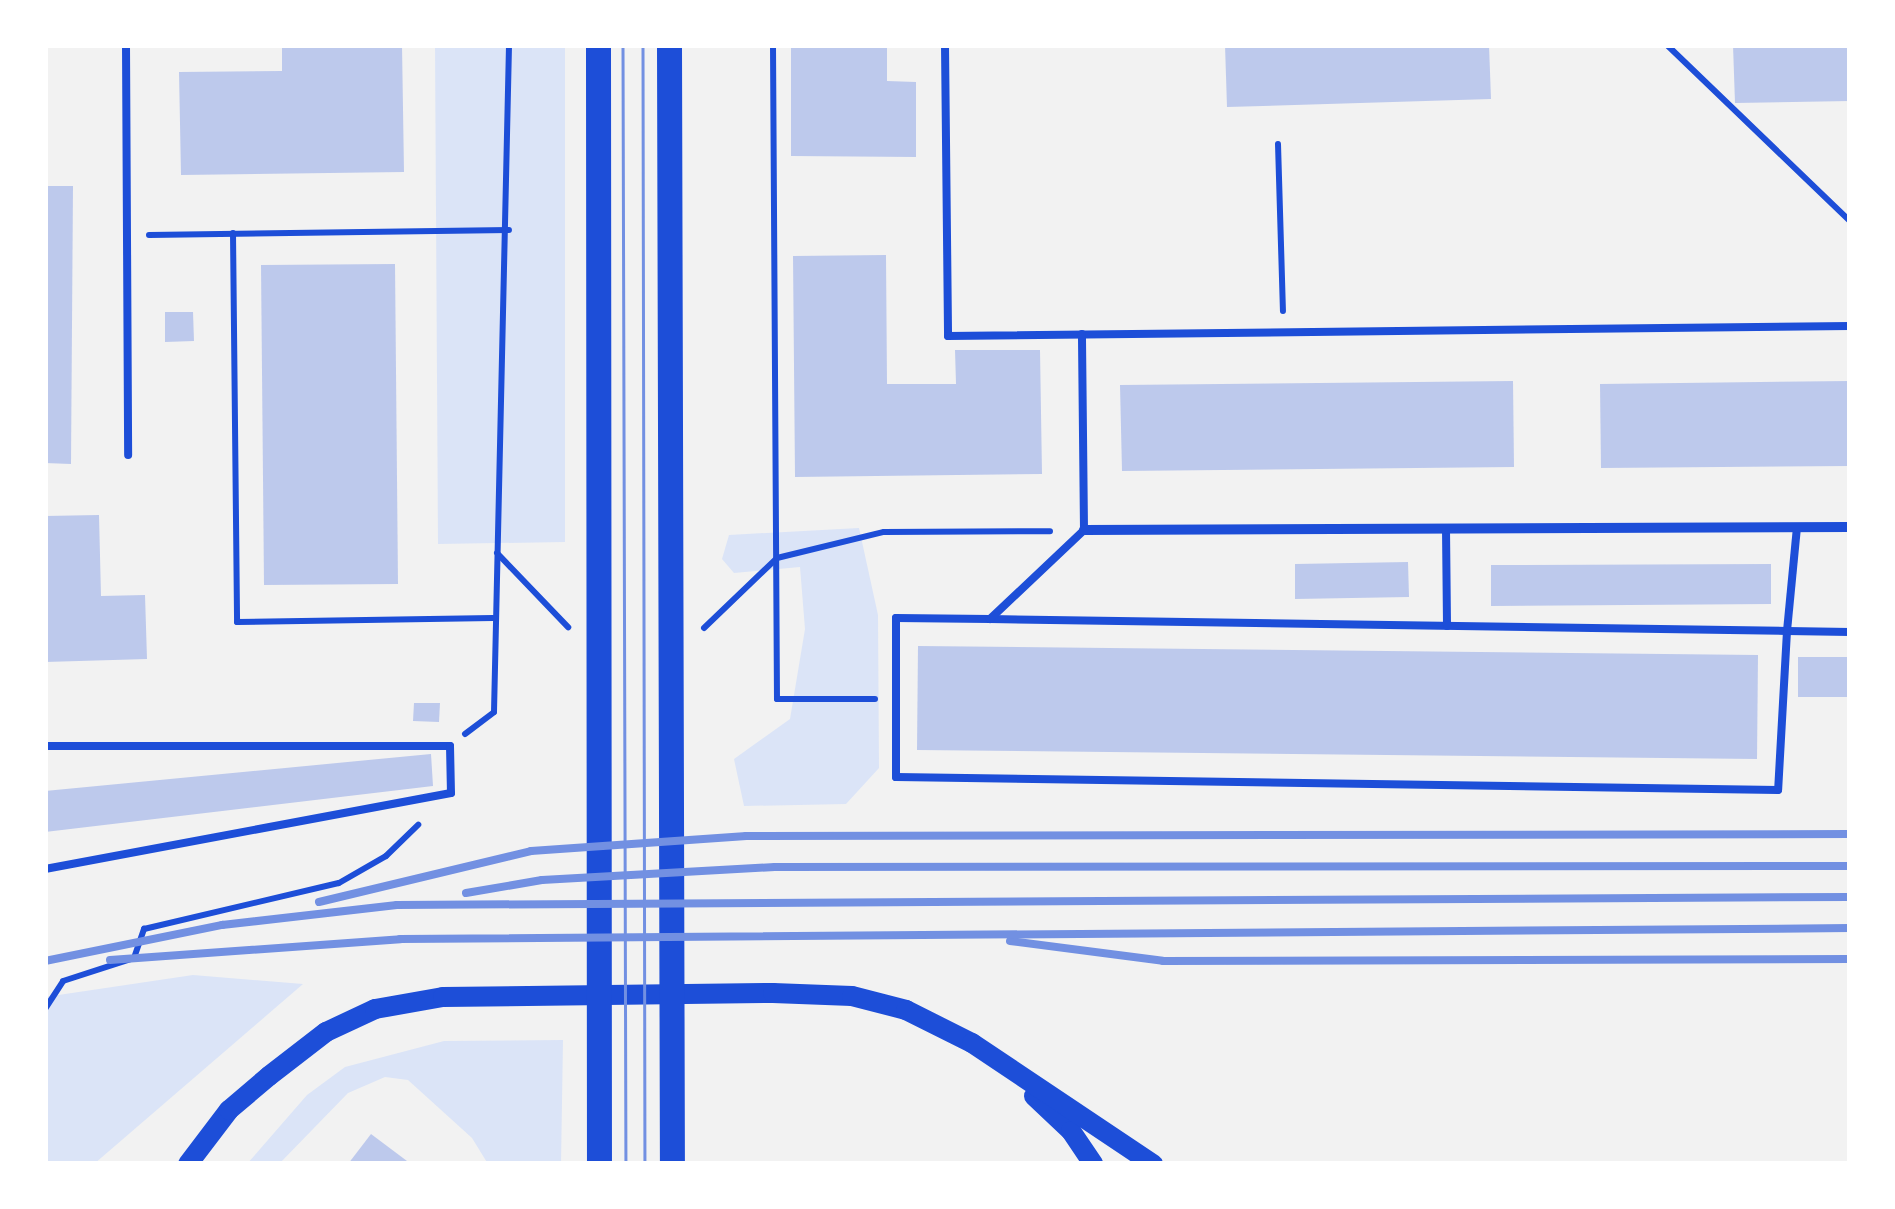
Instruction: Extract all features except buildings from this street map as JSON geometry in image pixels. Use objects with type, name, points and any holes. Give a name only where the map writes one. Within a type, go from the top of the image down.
[{"type":"main road","points":[[598,45],[590,639],[598,1152]]},
{"type":"main road","points":[[669,45],[681,640],[671,1153]]},
{"type":"main road","points":[[188,1164],[229,1110],[326,1032],[376,1009],[442,997],[852,996],[906,1010],[972,1043],[1153,1164]]},
{"type":"main road","points":[[972,1043],[1071,1131],[1093,1164]]},
{"type":"street","points":[[1084,530],[1850,527]]},
{"type":"lane","points":[[126,45],[128,456]]},
{"type":"lane","points":[[945,45],[948,336],[1850,326]]},
{"type":"lane","points":[[990,619],[1084,530],[1082,334]]},
{"type":"lane","points":[[1446,528],[1447,626]]},
{"type":"lane","points":[[1797,528],[1787,630],[1778,790],[896,776],[896,618],[1787,630],[1850,632]]},
{"type":"lane","points":[[45,746],[450,746],[452,792],[45,869]]},
{"type":"path","points":[[450,746],[494,712],[493,618],[509,230],[509,45]]},
{"type":"path","points":[[773,45],[777,699],[896,699]]},
{"type":"path","points":[[1667,45],[1850,221]]},
{"type":"path","points":[[1278,144],[1284,332]]},
{"type":"path","points":[[128,235],[509,230]]},
{"type":"path","points":[[233,234],[237,622],[493,618]]},
{"type":"path","points":[[681,640],[777,558],[884,532],[1084,530]]},
{"type":"path","points":[[496,552],[590,639]]},
{"type":"path","points":[[45,1009],[63,981],[134,958],[144,929],[339,882],[386,856],[452,792]]},
{"type":"shaded area","points":[[435,45],[565,45],[565,542],[438,544]]},
{"type":"shaded area","points":[[859,528],[878,615],[879,768],[846,804],[744,806],[734,759],[790,719],[805,629],[800,567],[734,573],[722,559],[729,535]]},
{"type":"shaded area","points":[[193,975],[303,984],[94,1164],[45,1164],[45,997]]},
{"type":"shaded area","points":[[563,1040],[561,1164],[488,1164],[472,1138],[408,1080],[385,1077],[348,1093],[279,1164],[247,1164],[307,1095],[345,1067],[444,1041]]},
{"type":"tram line","points":[[623,45],[626,1164]]},
{"type":"tram line","points":[[643,45],[645,1164]]},
{"type":"railway","points":[[319,902],[531,851],[746,836],[1850,834]]},
{"type":"railway","points":[[466,893],[542,880],[775,867],[1850,866]]},
{"type":"railway","points":[[45,961],[222,925],[397,905],[1850,897]]},
{"type":"railway","points":[[110,960],[400,939],[1850,928]]},
{"type":"railway","points":[[1010,941],[1163,961],[1850,959]]}]
